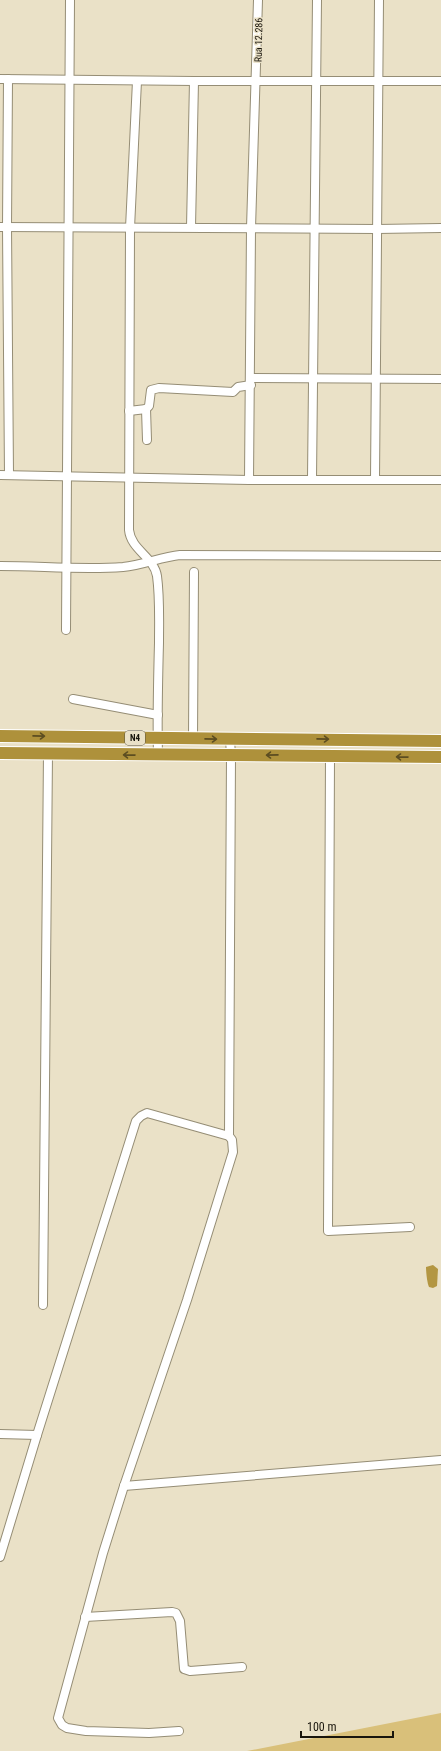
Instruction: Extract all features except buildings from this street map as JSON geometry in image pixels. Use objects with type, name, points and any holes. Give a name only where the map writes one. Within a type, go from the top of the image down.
[{"type":"highway","name":"N4","points":[[0,736],[441,742]]},
{"type":"highway","name":"N4","points":[[0,753],[441,757]]},
{"type":"street","points":[[66,630],[70,0]]},
{"type":"street","name":"Rua 12.286","points":[[249,480],[251,381],[251,228],[257,80],[258,0]]},
{"type":"street","points":[[312,479],[317,0]]},
{"type":"street","points":[[375,479],[380,0]]},
{"type":"street","points":[[9,475],[4,227],[4,79],[137,81],[257,80],[316,82],[441,81]]},
{"type":"street","points":[[137,81],[130,228],[130,537],[150,561],[157,576],[160,610],[158,755]]},
{"type":"street","points":[[190,227],[194,81]]},
{"type":"street","points":[[4,227],[441,228]]},
{"type":"street","points":[[147,440],[146,409],[151,390],[159,388],[233,392],[238,387],[251,381],[313,377],[441,379]]},
{"type":"street","points":[[130,411],[146,409]]},
{"type":"street","points":[[0,475],[249,480],[441,480]]},
{"type":"street","points":[[0,566],[67,568],[126,566],[167,556],[180,555],[441,556]]},
{"type":"street","points":[[193,738],[194,572]]},
{"type":"street","points":[[72,699],[158,715]]},
{"type":"street","points":[[179,1731],[149,1733],[86,1731],[67,1728],[62,1725],[58,1718],[85,1617],[124,1486],[187,1300],[233,1152],[232,1140],[229,1136],[230,739]]},
{"type":"street","points":[[43,1306],[48,753]]},
{"type":"street","points":[[330,756],[328,1230],[410,1227]]},
{"type":"street","points":[[0,1557],[136,1121],[147,1113],[229,1136]]},
{"type":"street","points":[[0,1434],[37,1435]]},
{"type":"street","points":[[124,1486],[441,1460]]},
{"type":"street","points":[[85,1617],[172,1612],[176,1614],[180,1621],[184,1669],[190,1671],[242,1667]]},
{"type":"shaded area","points":[[433,1265],[438,1269],[437,1286],[433,1288],[429,1287],[428,1285],[426,1267]]},
{"type":"shaded area","points":[[441,1713],[441,1751],[247,1751]]}]
